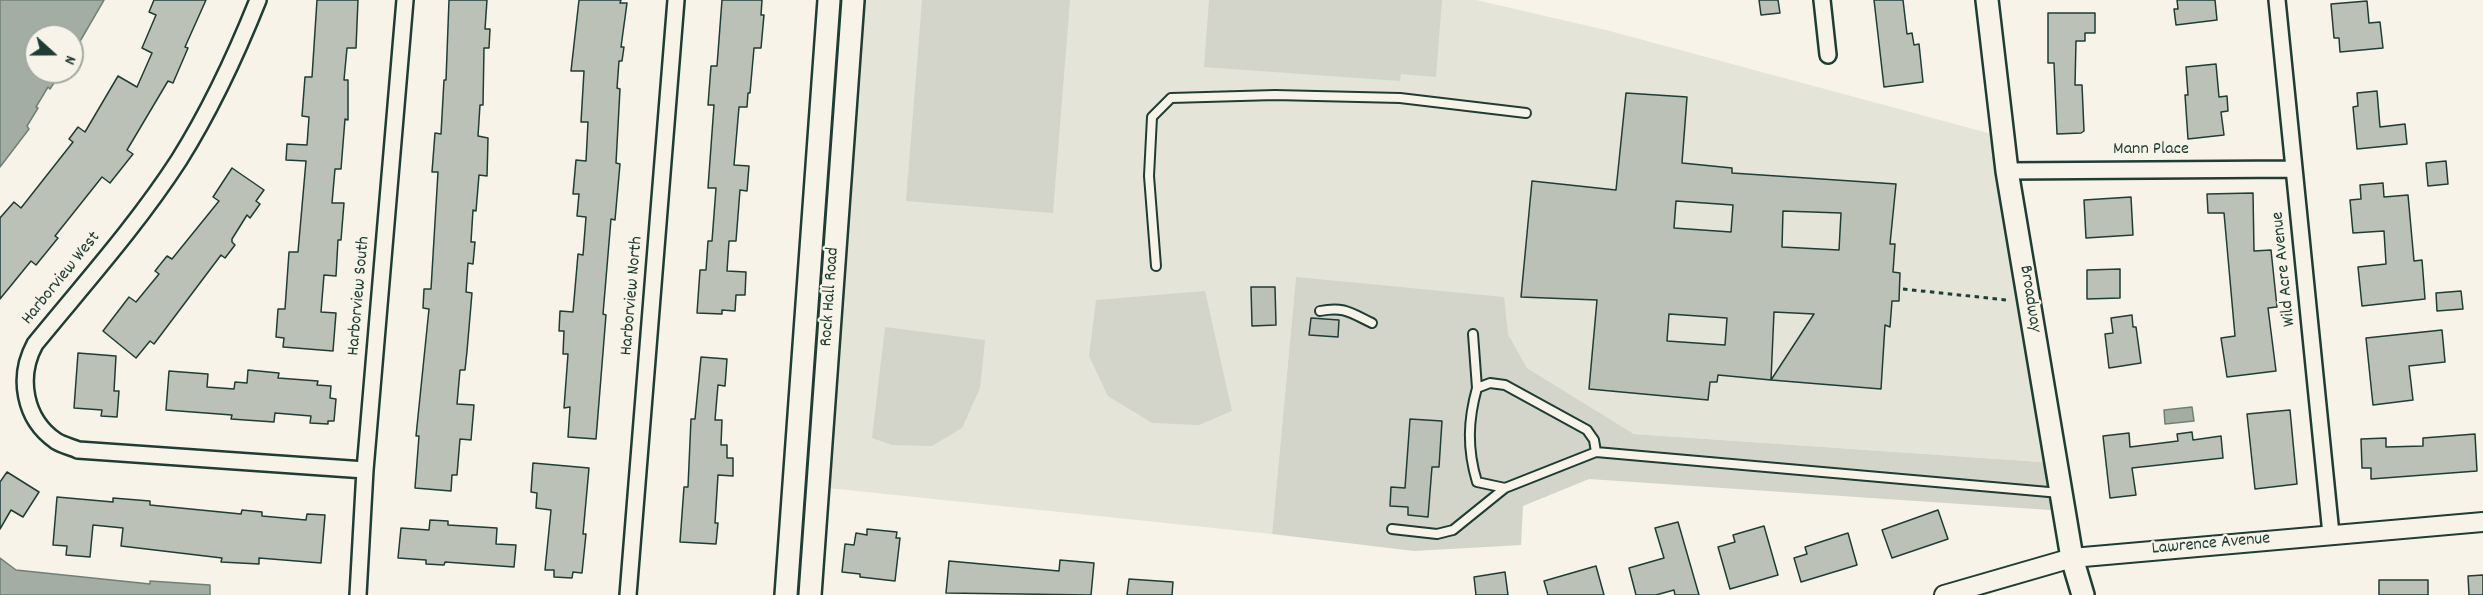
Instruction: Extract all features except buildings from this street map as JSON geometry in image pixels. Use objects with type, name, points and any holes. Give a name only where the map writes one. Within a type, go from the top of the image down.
[{"type":"main road","name":"Rock Hall Road","points":[[786,595],[829,0]]},
{"type":"main road","name":"Rock Hall Road","points":[[810,595],[853,0]]},
{"type":"main road","name":"Broadway","points":[[1987,0],[2007,171],[2072,558],[2083,595]]},
{"type":"main road","points":[[815,189],[839,190]]},
{"type":"street","name":"Harborview West","points":[[258,0],[211,106],[178,160],[143,210],[35,344],[29,356],[24,379],[28,405],[40,427],[57,442],[78,450],[365,470]]},
{"type":"street","name":"Harborview South","points":[[358,595],[365,470],[405,0]]},
{"type":"street","name":"Harborview North","points":[[628,595],[676,0]]},
{"type":"street","points":[[1822,0],[1828,55]]},
{"type":"street","name":"Wild Acre Avenue","points":[[2277,0],[2331,534]]},
{"type":"street","name":"Mann Place","points":[[2007,171],[2294,169]]},
{"type":"street","name":"Lawrence Avenue","points":[[1944,595],[2072,558],[2483,522]]},
{"type":"lane","points":[[1156,266],[1149,176],[1152,117],[1171,98],[1275,95],[1400,98],[1526,113]]},
{"type":"lane","points":[[1320,310],[1336,308],[1346,310],[1372,323]]},
{"type":"lane","points":[[1473,334],[1477,388],[1471,409],[1470,459],[1477,482],[1506,488]]},
{"type":"lane","points":[[1477,388],[1490,383],[1505,385],[1587,430],[1594,440],[1596,452]]},
{"type":"lane","points":[[1392,529],[1437,534],[1453,530],[1506,488],[1596,452],[2061,493]]},
{"type":"path","points":[[1903,289],[2007,300]]},
{"type":"shaded area","points":[[0,0],[104,0],[84,34],[84,24],[24,24],[24,84],[53,84],[50,89],[48,87],[36,107],[38,108],[27,126],[29,129],[0,167]]},
{"type":"shaded area","points":[[853,0],[1476,0],[1606,30],[2003,137],[2056,463],[1634,434],[1527,368],[1508,334],[1296,278],[1272,534],[818,487]]},
{"type":"shaded area","points":[[922,0],[1070,0],[1053,213],[906,201]]},
{"type":"shaded area","points":[[1209,0],[1442,0],[1436,77],[1401,74],[1400,81],[1204,67]]},
{"type":"shaded area","points":[[1296,277],[1504,297],[1508,334],[1527,368],[1634,434],[2056,463],[2065,511],[1589,479],[1523,506],[1521,545],[1414,551],[1272,534]]},
{"type":"shaded area","points":[[1205,291],[1232,411],[1199,425],[1152,423],[1108,396],[1089,356],[1096,300]]},
{"type":"shaded area","points":[[885,327],[985,340],[980,388],[962,428],[932,446],[892,445],[872,438]]},
{"type":"shaded area","points":[[2192,407],[2194,421],[2165,424],[2164,410]]},
{"type":"shaded area","points":[[0,558],[16,570],[150,584],[150,581],[210,585],[210,595],[0,595]]}]
